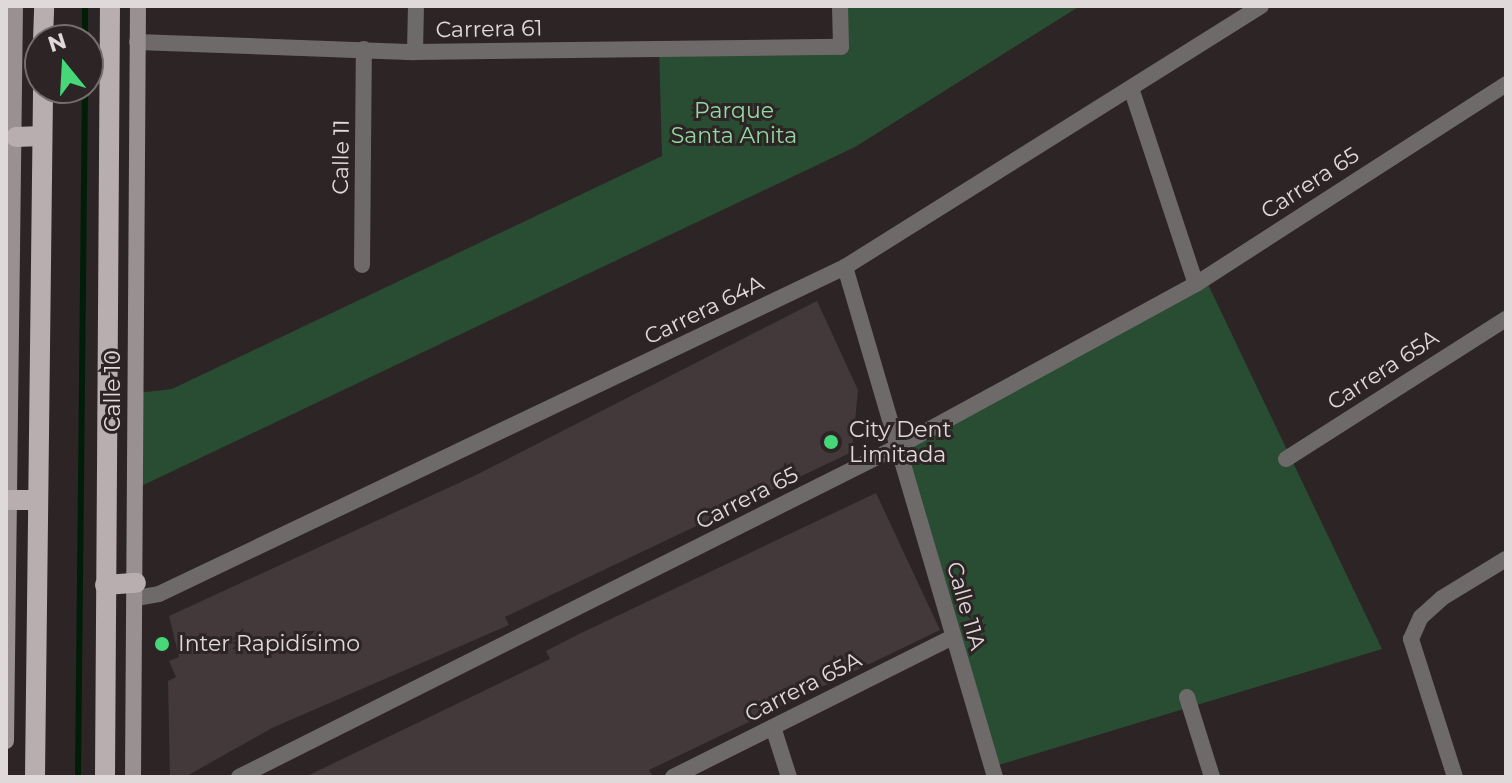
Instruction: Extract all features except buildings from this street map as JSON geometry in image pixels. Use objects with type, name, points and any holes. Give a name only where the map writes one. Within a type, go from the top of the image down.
[{"type":"main road","name":"Calle 10","points":[[105,777],[110,6]]},
{"type":"main road","points":[[35,777],[43,104]]},
{"type":"main road","points":[[16,137],[42,136]]},
{"type":"main road","points":[[10,500],[38,500]]},
{"type":"main road","points":[[105,585],[136,591]]},
{"type":"street","name":"Calle 10","points":[[133,777],[138,6]]},
{"type":"street","points":[[415,52],[416,6]]},
{"type":"street","name":"Carrera 61","points":[[137,42],[415,52],[841,47],[840,6]]},
{"type":"street","name":"Carrera 64A","points":[[136,591],[159,594],[845,267],[1261,6]]},
{"type":"street","points":[[6,741],[10,235],[16,137],[12,16]]},
{"type":"street","name":"Calle 11","points":[[362,265],[364,49]]},
{"type":"street","name":"Carrera 65","points":[[239,777],[897,447],[1196,284],[1506,84]]},
{"type":"street","points":[[1131,88],[1196,284]]},
{"type":"street","name":"Calle 11A","points":[[845,267],[995,777]]},
{"type":"street","name":"Carrera 65A","points":[[1286,459],[1506,319]]},
{"type":"street","points":[[1455,777],[1411,639],[1421,617],[1506,559]]},
{"type":"street","name":"Carrera 65A","points":[[673,777],[952,637]]},
{"type":"street","points":[[1187,697],[1212,777]]},
{"type":"street","points":[[773,727],[789,777]]},
{"type":"green space","name":"Parque Santa Anita","points":[[840,6],[1080,6],[855,147],[137,488],[137,393],[172,389],[662,156],[659,49],[840,47]]},
{"type":"green space","points":[[1204,276],[1382,649],[992,767],[897,447]]},
{"type":"waterway","points":[[85,6],[85,24]]},
{"type":"waterway","points":[[78,777],[85,104]]},
{"type":"place","name":"City Dent Limitada","points":[[831,442]]},
{"type":"place","name":"Inter Rapidísimo","points":[[162,644]]}]
